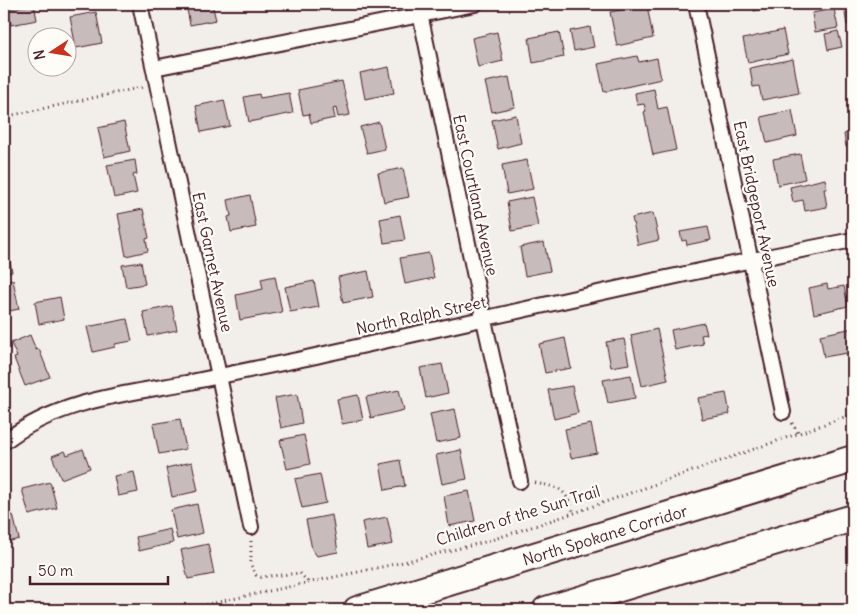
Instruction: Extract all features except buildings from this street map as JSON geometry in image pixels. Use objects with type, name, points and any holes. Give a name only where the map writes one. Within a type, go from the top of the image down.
[{"type":"highway","name":"North Spokane Corridor","points":[[357,610],[853,459]]},
{"type":"highway","points":[[546,610],[853,518]]},
{"type":"street","name":"East Garnet Avenue","points":[[140,4],[251,527]]},
{"type":"street","points":[[154,68],[419,9],[475,4]]},
{"type":"street","name":"East Bridgeport Avenue","points":[[696,4],[783,412]]},
{"type":"street","name":"East Courtland Avenue","points":[[419,9],[484,320],[520,481]]},
{"type":"street","name":"North Ralph Street","points":[[4,440],[31,423],[58,411],[102,398],[219,376],[484,320],[751,260],[853,240]]},
{"type":"path","points":[[4,117],[158,84]]},
{"type":"path","name":"Children of the Sun Trail","points":[[181,610],[395,564],[485,542],[574,513],[853,414]]},
{"type":"path","points":[[520,481],[556,487],[567,495],[574,513]]},
{"type":"path","points":[[251,527],[251,565],[256,575],[261,577],[300,573],[308,582]]}]
